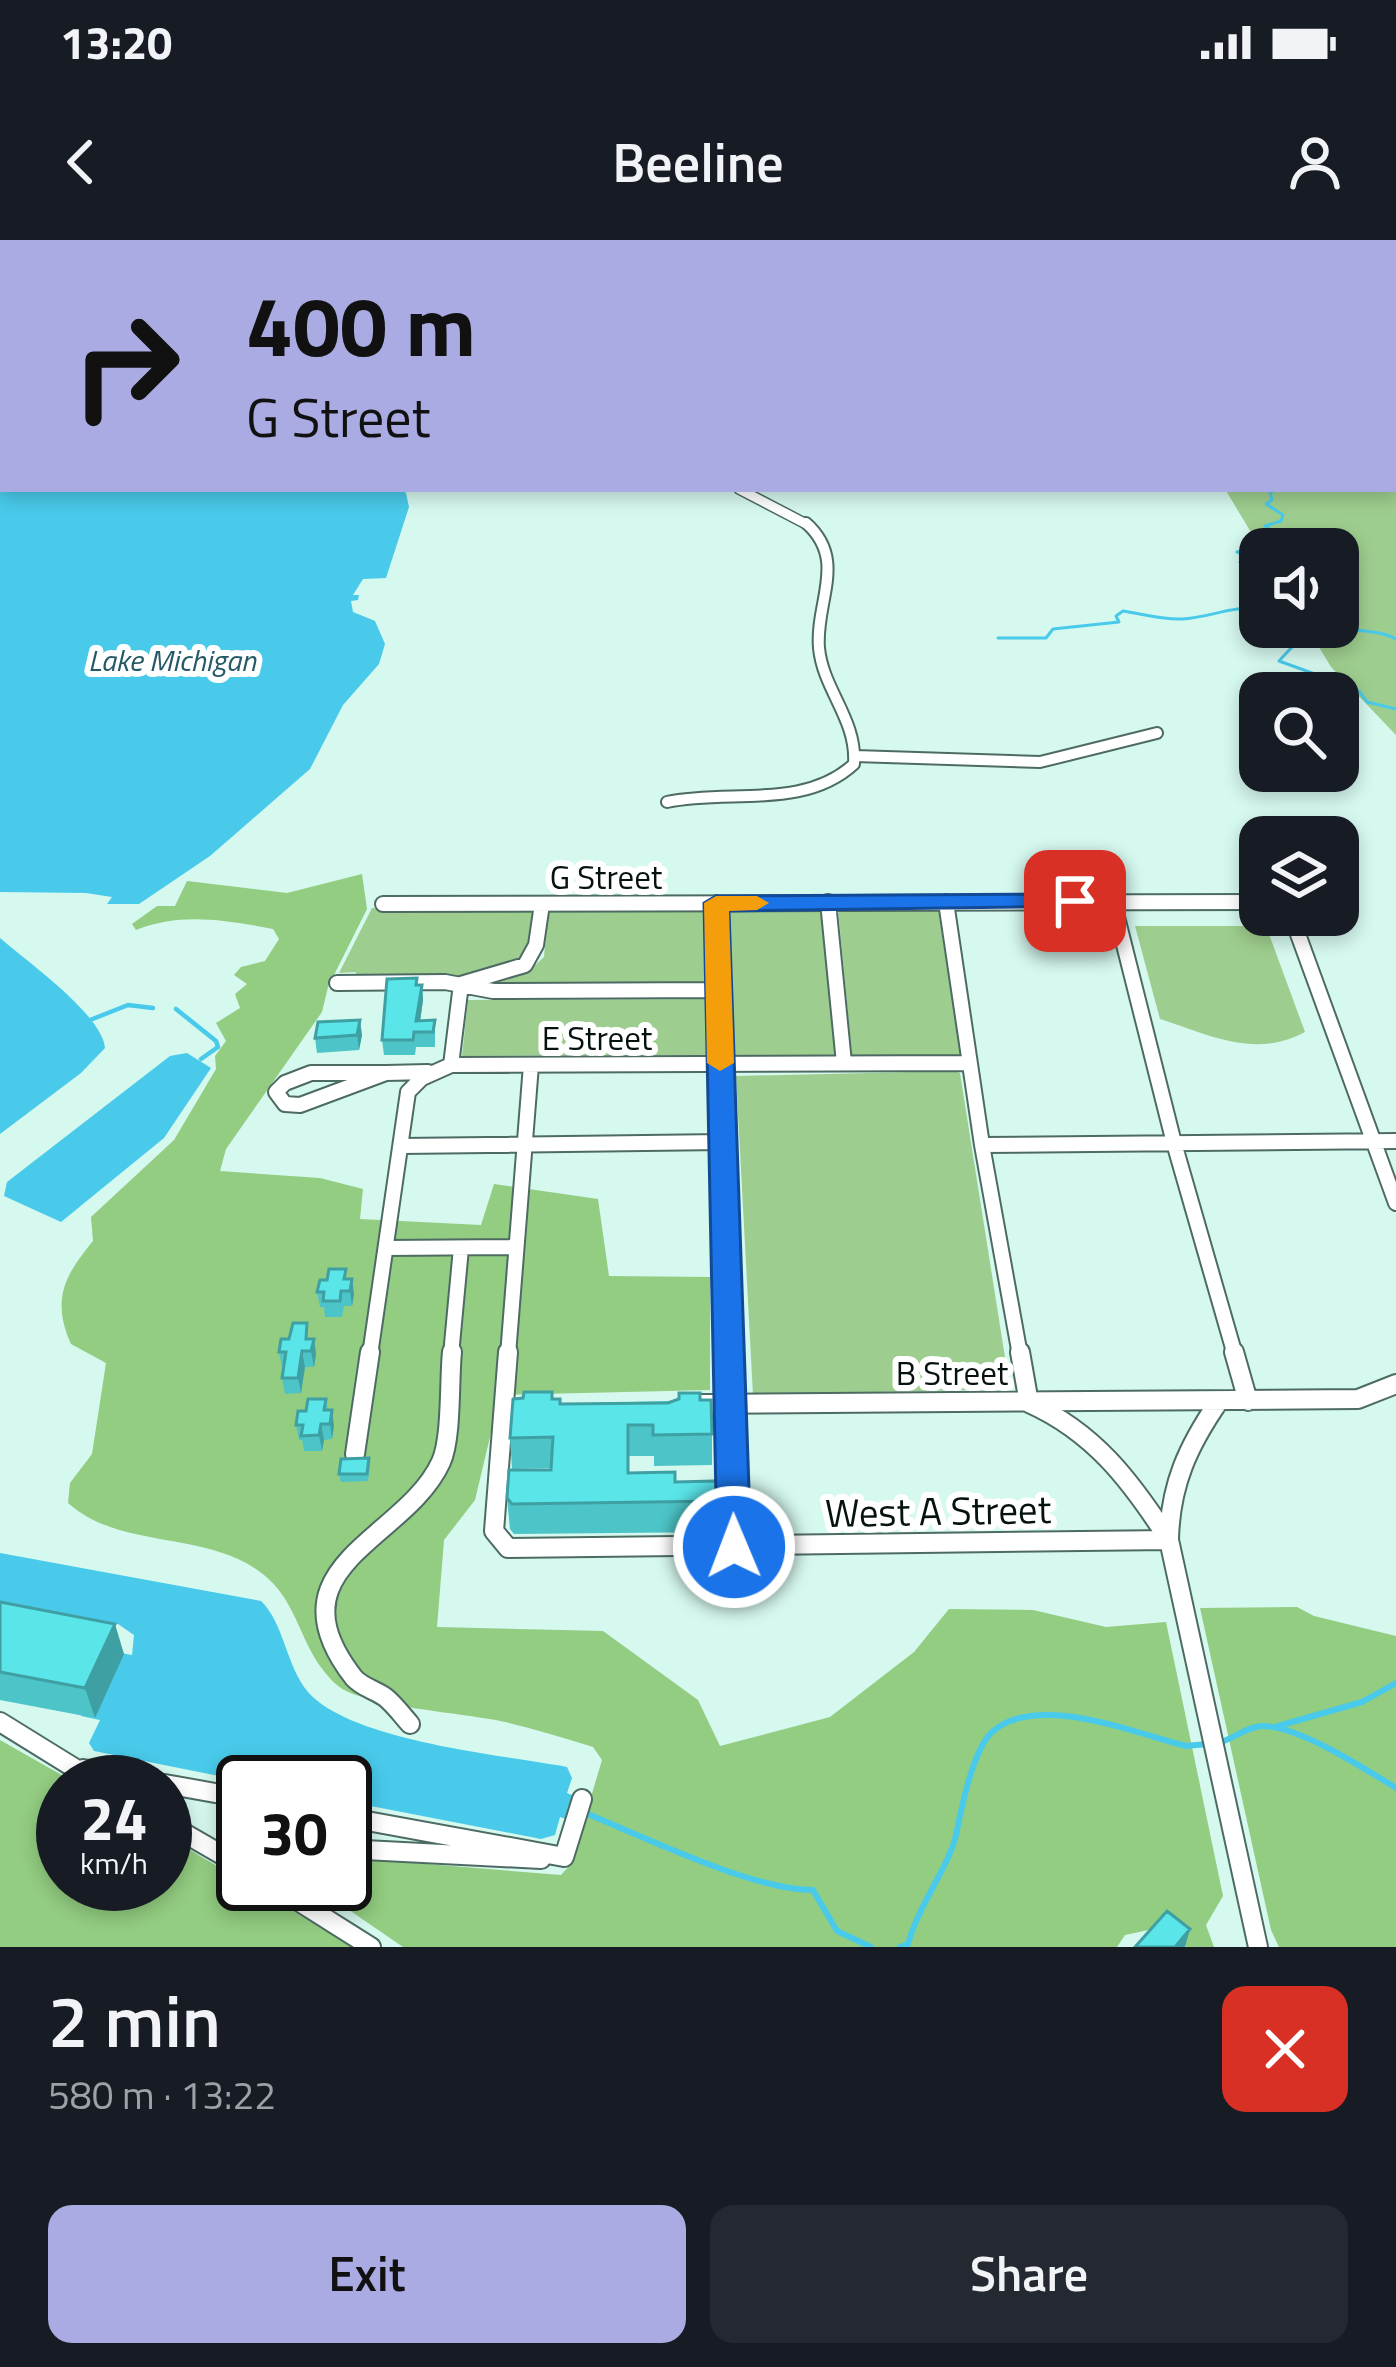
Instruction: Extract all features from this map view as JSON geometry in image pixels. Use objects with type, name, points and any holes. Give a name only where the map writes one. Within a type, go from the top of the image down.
[{"type":"street","points":[[667,802],[711,794],[810,791],[843,776],[855,756],[851,729],[818,644],[830,585],[827,546],[801,518],[745,492]]},
{"type":"street","points":[[855,756],[1040,762],[1156,733]]},
{"type":"street","points":[[1113,901],[1174,1143],[1248,1401]]},
{"type":"street","points":[[829,902],[844,1063]]},
{"type":"street","points":[[946,902],[968,1063],[1029,1403],[1072,1422],[1099,1442],[1130,1479],[1169,1540]]},
{"type":"street","name":"G Street","points":[[383,904],[1239,902]]},
{"type":"street","points":[[716,903],[734,1547]]},
{"type":"street","points":[[461,984],[528,964],[537,954],[542,904]]},
{"type":"street","points":[[1299,936],[1396,1203]]},
{"type":"street","points":[[337,983],[461,984],[493,992],[718,989]]},
{"type":"street","points":[[452,1065],[461,984]]},
{"type":"street","name":"E Street","points":[[408,1092],[433,1072],[452,1065],[968,1063]]},
{"type":"street","points":[[527,1406],[504,1406],[532,1065]]},
{"type":"street","points":[[386,1073],[300,1105],[285,1104],[276,1092],[283,1082],[302,1074],[433,1072]]},
{"type":"street","points":[[355,1454],[408,1092],[386,1073]]},
{"type":"street","points":[[982,1145],[1396,1141]]},
{"type":"street","points":[[401,1145],[722,1142]]},
{"type":"street","points":[[387,1248],[516,1247]]},
{"type":"street","points":[[410,1724],[385,1697],[356,1681],[325,1625],[329,1591],[352,1551],[409,1504],[442,1460],[460,1248]]},
{"type":"street","name":"B Street","points":[[685,1404],[1358,1399],[1396,1384]]},
{"type":"street","points":[[1219,1401],[1191,1441],[1172,1482],[1169,1540],[1255,1939]]},
{"type":"street","name":"West A Street","points":[[504,1406],[494,1531],[497,1540],[520,1550],[1169,1540]]},
{"type":"street","points":[[0,1722],[53,1755]]},
{"type":"street","points":[[564,1857],[582,1799]]},
{"type":"street","points":[[372,1822],[564,1857]]},
{"type":"street","points":[[372,1851],[488,1859],[564,1857]]},
{"type":"street","points":[[314,1911],[371,1947]]},
{"type":"green space","points":[[1227,492],[1396,492],[1396,735],[1359,696],[1359,672],[1336,672],[1320,648],[1359,648],[1359,528],[1248,528]]},
{"type":"green space","points":[[362,874],[367,909],[328,987],[322,1012],[226,1149],[220,1171],[320,1178],[363,1189],[360,1219],[481,1225],[494,1184],[598,1199],[609,1276],[710,1277],[710,1390],[500,1395],[475,1500],[444,1540],[437,1627],[603,1631],[698,1700],[720,1746],[830,1717],[914,1652],[949,1609],[1033,1610],[1106,1627],[1166,1622],[1223,1896],[1206,1925],[1214,1947],[1186,1947],[1167,1926],[1125,1935],[1117,1947],[403,1947],[351,1911],[372,1911],[372,1861],[561,1875],[571,1864],[602,1760],[593,1747],[527,1728],[350,1693],[322,1669],[287,1601],[260,1572],[217,1551],[106,1526],[68,1503],[70,1483],[92,1454],[106,1363],[71,1344],[62,1314],[68,1277],[93,1241],[91,1217],[174,1140],[216,1069],[215,1056],[226,1041],[216,1023],[240,1008],[235,994],[247,984],[234,975],[241,967],[265,961],[279,939],[273,929],[221,921],[186,919],[136,930],[132,924],[157,906],[175,906],[187,881],[287,893]]},
{"type":"green space","points":[[548,907],[712,907],[714,985],[500,986],[501,977],[530,970],[544,957]]},
{"type":"green space","points":[[372,908],[536,908],[532,953],[497,972],[474,976],[355,978],[356,972],[339,973]]},
{"type":"green space","points":[[938,908],[961,1057],[852,1057],[838,909]]},
{"type":"green space","points":[[824,909],[836,1058],[730,1058],[727,910]]},
{"type":"green space","points":[[1135,926],[1239,926],[1239,936],[1270,936],[1305,1032],[1268,1044],[1250,1044],[1160,1019]]},
{"type":"green space","points":[[706,999],[707,1055],[462,1056],[468,1000]]},
{"type":"green space","points":[[960,1073],[1010,1389],[753,1395],[736,1076]]},
{"type":"green space","points":[[1297,1607],[1314,1616],[1396,1636],[1396,1947],[1279,1947],[1271,1930],[1200,1608]]},
{"type":"green space","points":[[0,1740],[36,1760],[36,1911],[192,1911],[192,1851],[216,1865],[216,1911],[293,1911],[353,1947],[0,1947]]},
{"type":"water","name":"Lake Michigan","points":[[0,492],[406,493],[409,507],[386,578],[363,579],[353,595],[359,595],[358,600],[351,601],[353,612],[375,621],[385,644],[379,664],[343,705],[310,769],[210,856],[139,904],[0,904]]},
{"type":"water","points":[[0,938],[77,1004],[101,1034],[105,1048],[81,1073],[0,1134]]},
{"type":"water","points":[[187,1053],[211,1068],[164,1138],[61,1222],[4,1196],[7,1182],[170,1056]]},
{"type":"water","points":[[0,1553],[261,1601],[275,1621],[301,1682],[329,1709],[392,1734],[567,1767],[572,1778],[567,1793],[591,1803],[584,1825],[560,1817],[555,1835],[541,1839],[372,1806],[372,1755],[216,1755],[216,1775],[192,1771],[192,1755],[94,1751],[89,1743],[100,1720],[81,1716],[108,1651],[132,1655],[134,1635],[118,1624],[0,1602]]},
{"type":"pier","points":[[0,892],[86,893],[112,897],[107,904],[153,904],[0,907]]},
{"type":"building","points":[[417,978],[416,985],[422,985],[416,1021],[435,1020],[433,1032],[414,1032],[413,1040],[382,1040],[387,979]]},
{"type":"building","points":[[360,1020],[357,1035],[315,1038],[318,1022]]},
{"type":"building","points":[[329,1269],[346,1269],[344,1279],[352,1279],[350,1291],[341,1291],[340,1301],[323,1301],[324,1292],[317,1292]]},
{"type":"building","points":[[293,1323],[307,1323],[306,1339],[314,1339],[311,1351],[302,1351],[298,1378],[282,1378],[286,1352],[279,1352],[281,1339],[289,1339]]},
{"type":"building","points":[[524,1392],[552,1392],[552,1399],[560,1399],[560,1404],[668,1403],[679,1399],[679,1393],[700,1393],[700,1400],[711,1400],[712,1434],[653,1435],[653,1425],[628,1425],[628,1473],[675,1472],[675,1482],[715,1481],[720,1483],[720,1501],[512,1504],[507,1498],[509,1470],[551,1470],[553,1437],[510,1438],[513,1399],[523,1398]]},
{"type":"building","points":[[308,1399],[326,1399],[324,1410],[332,1410],[330,1424],[321,1424],[319,1435],[301,1436],[303,1425],[296,1425],[298,1411],[306,1411]]},
{"type":"building","points":[[369,1458],[367,1474],[339,1474],[341,1459]]},
{"type":"building","points":[[0,1602],[115,1624],[85,1688],[0,1672]]},
{"type":"building","points":[[1167,1911],[1190,1929],[1175,1947],[1135,1947]]},
{"type":"waterway","points":[[1268,528],[1265,526],[1281,521],[1283,515],[1266,504],[1272,500],[1270,492]]},
{"type":"waterway","points":[[1239,551],[1239,553]]},
{"type":"waterway","points":[[998,638],[1046,638],[1053,629],[1119,622],[1116,616],[1123,611],[1175,619],[1239,609]]},
{"type":"waterway","points":[[1359,631],[1396,639]]},
{"type":"waterway","points":[[1291,648],[1279,661],[1309,672]]},
{"type":"waterway","points":[[1359,691],[1367,702],[1396,709]]},
{"type":"waterway","points":[[90,1020],[128,1005],[153,1008]]},
{"type":"waterway","points":[[176,1009],[216,1041],[218,1047],[201,1059]]},
{"type":"waterway","points":[[1278,1726],[1362,1702],[1396,1683]]},
{"type":"waterway","points":[[900,1947],[908,1944],[947,1859],[974,1765],[992,1732],[1034,1715],[1059,1715],[1186,1746],[1207,1744]]},
{"type":"waterway","points":[[1218,1743],[1257,1727],[1278,1728],[1331,1750],[1396,1788]]},
{"type":"waterway","points":[[583,1812],[729,1872],[813,1890],[837,1931],[871,1947]]},
{"type":"slow traffic","points":[[720,1063],[716,903],[757,903]]},
{"type":"route","points":[[734,1547],[716,903],[1075,901]]}]
